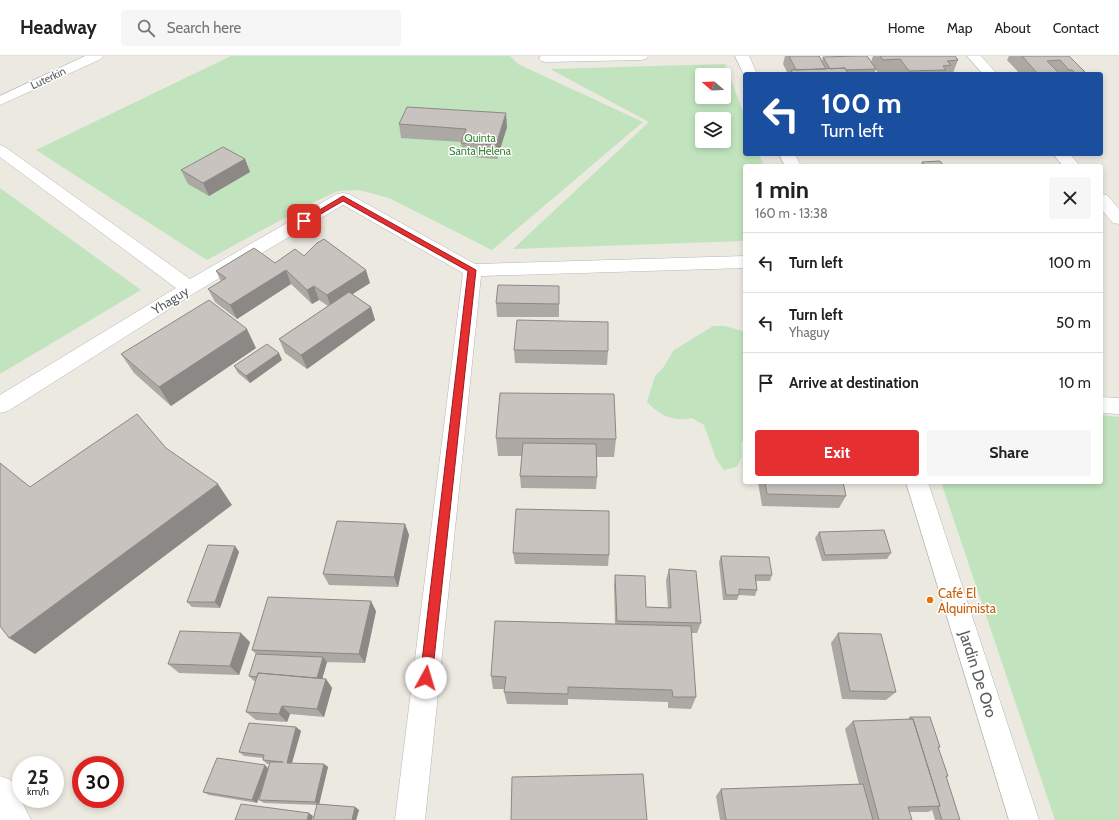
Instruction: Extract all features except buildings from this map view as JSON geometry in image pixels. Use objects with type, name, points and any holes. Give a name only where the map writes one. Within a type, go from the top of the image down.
[{"type":"street","name":"Luterkin","points":[[0,101],[96,56]]},
{"type":"street","points":[[546,58],[641,56]]},
{"type":"street","points":[[742,56],[749,72]]},
{"type":"street","points":[[974,56],[988,72]]},
{"type":"street","points":[[0,150],[189,288]]},
{"type":"street","points":[[1063,156],[1070,164]]},
{"type":"street","name":"Yhaguy","points":[[0,405],[189,288],[343,198],[472,270]]},
{"type":"street","points":[[1103,201],[1119,219]]},
{"type":"street","points":[[410,820],[472,270],[743,262]]},
{"type":"street","points":[[1103,405],[1119,406]]},
{"type":"street","name":"Jardin De Oro","points":[[918,484],[1024,820]]},
{"type":"street","points":[[0,791],[16,820]]},
{"type":"green space","name":"Quinta Santa Helena","points":[[231,56],[510,56],[518,64],[643,122],[492,250],[389,198],[359,190],[338,191],[314,202],[207,260],[36,150]]},
{"type":"green space","points":[[725,64],[727,68],[695,68],[695,104],[731,104],[731,80],[743,112],[743,156],[760,156],[763,164],[743,164],[743,241],[513,249],[649,122],[550,69]]},
{"type":"green space","points":[[0,188],[141,290],[0,374]]},
{"type":"green space","points":[[713,326],[725,326],[743,331],[743,440],[741,444],[742,456],[737,467],[724,470],[716,459],[704,425],[692,418],[678,419],[667,417],[647,402],[655,376],[663,368],[674,350]]},
{"type":"green space","points":[[1103,415],[1119,417],[1119,820],[1055,820],[942,484],[1103,484]]},
{"type":"place","name":"Café El Alquimista","points":[[930,600]]},
{"type":"route","points":[[304,221],[343,198],[472,270],[426,678]]}]
